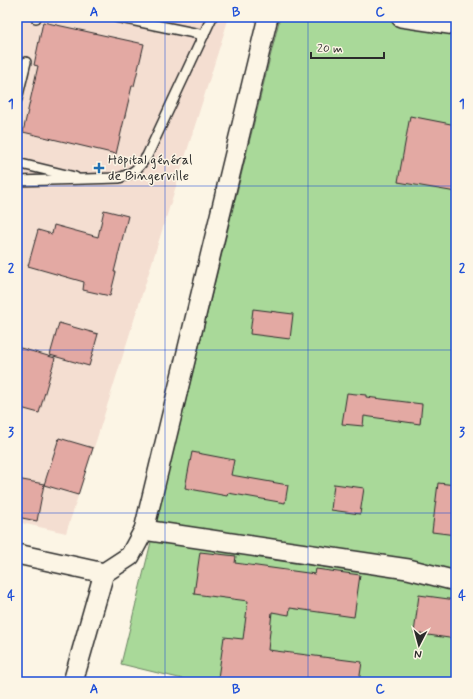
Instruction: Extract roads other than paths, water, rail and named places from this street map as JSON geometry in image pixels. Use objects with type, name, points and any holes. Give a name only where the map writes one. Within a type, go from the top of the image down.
[{"type":"street","points":[[73,682],[104,573],[130,556],[144,530],[268,17]]},
{"type":"street","points":[[401,17],[456,25]]},
{"type":"street","points":[[144,530],[408,569],[456,581]]},
{"type":"street","points":[[17,554],[104,573]]},
{"type":"lane","points":[[116,17],[204,35]]},
{"type":"lane","points":[[17,181],[119,178],[133,173],[147,156],[212,17]]},
{"type":"lane","points":[[17,98],[26,62]]},
{"type":"lane","points":[[17,164],[88,180]]},
{"type":"place","name":"Hôpital général de Bingerville","points":[[99,168]]}]
